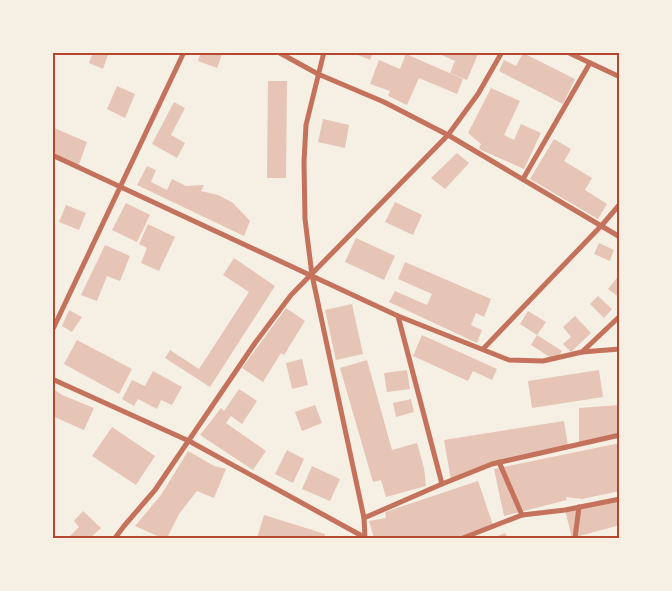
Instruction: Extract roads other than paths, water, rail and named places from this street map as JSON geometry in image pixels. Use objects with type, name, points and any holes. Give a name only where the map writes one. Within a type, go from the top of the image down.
[{"type":"street","points":[[52,331],[184,52]]},
{"type":"street","points":[[278,52],[318,74],[384,102],[448,135],[620,237]]},
{"type":"street","points":[[324,52],[306,125],[304,162],[305,219],[312,275],[364,518],[365,538]]},
{"type":"street","points":[[116,538],[155,490],[255,343],[291,294],[312,275],[448,135],[478,94],[502,52]]},
{"type":"street","points":[[567,52],[620,77]]},
{"type":"street","points":[[523,179],[590,63]]},
{"type":"street","points":[[52,155],[398,316],[509,360],[543,362],[582,352],[620,349]]},
{"type":"street","points":[[483,349],[620,204]]},
{"type":"street","points":[[398,316],[442,484]]},
{"type":"street","points":[[582,352],[620,316]]},
{"type":"street","points":[[52,379],[189,441],[365,538]]},
{"type":"street","points":[[364,518],[442,484],[499,462],[620,435]]},
{"type":"street","points":[[499,462],[522,515]]},
{"type":"street","points":[[463,538],[522,515],[579,508],[620,499]]},
{"type":"street","points":[[575,538],[579,508]]}]
